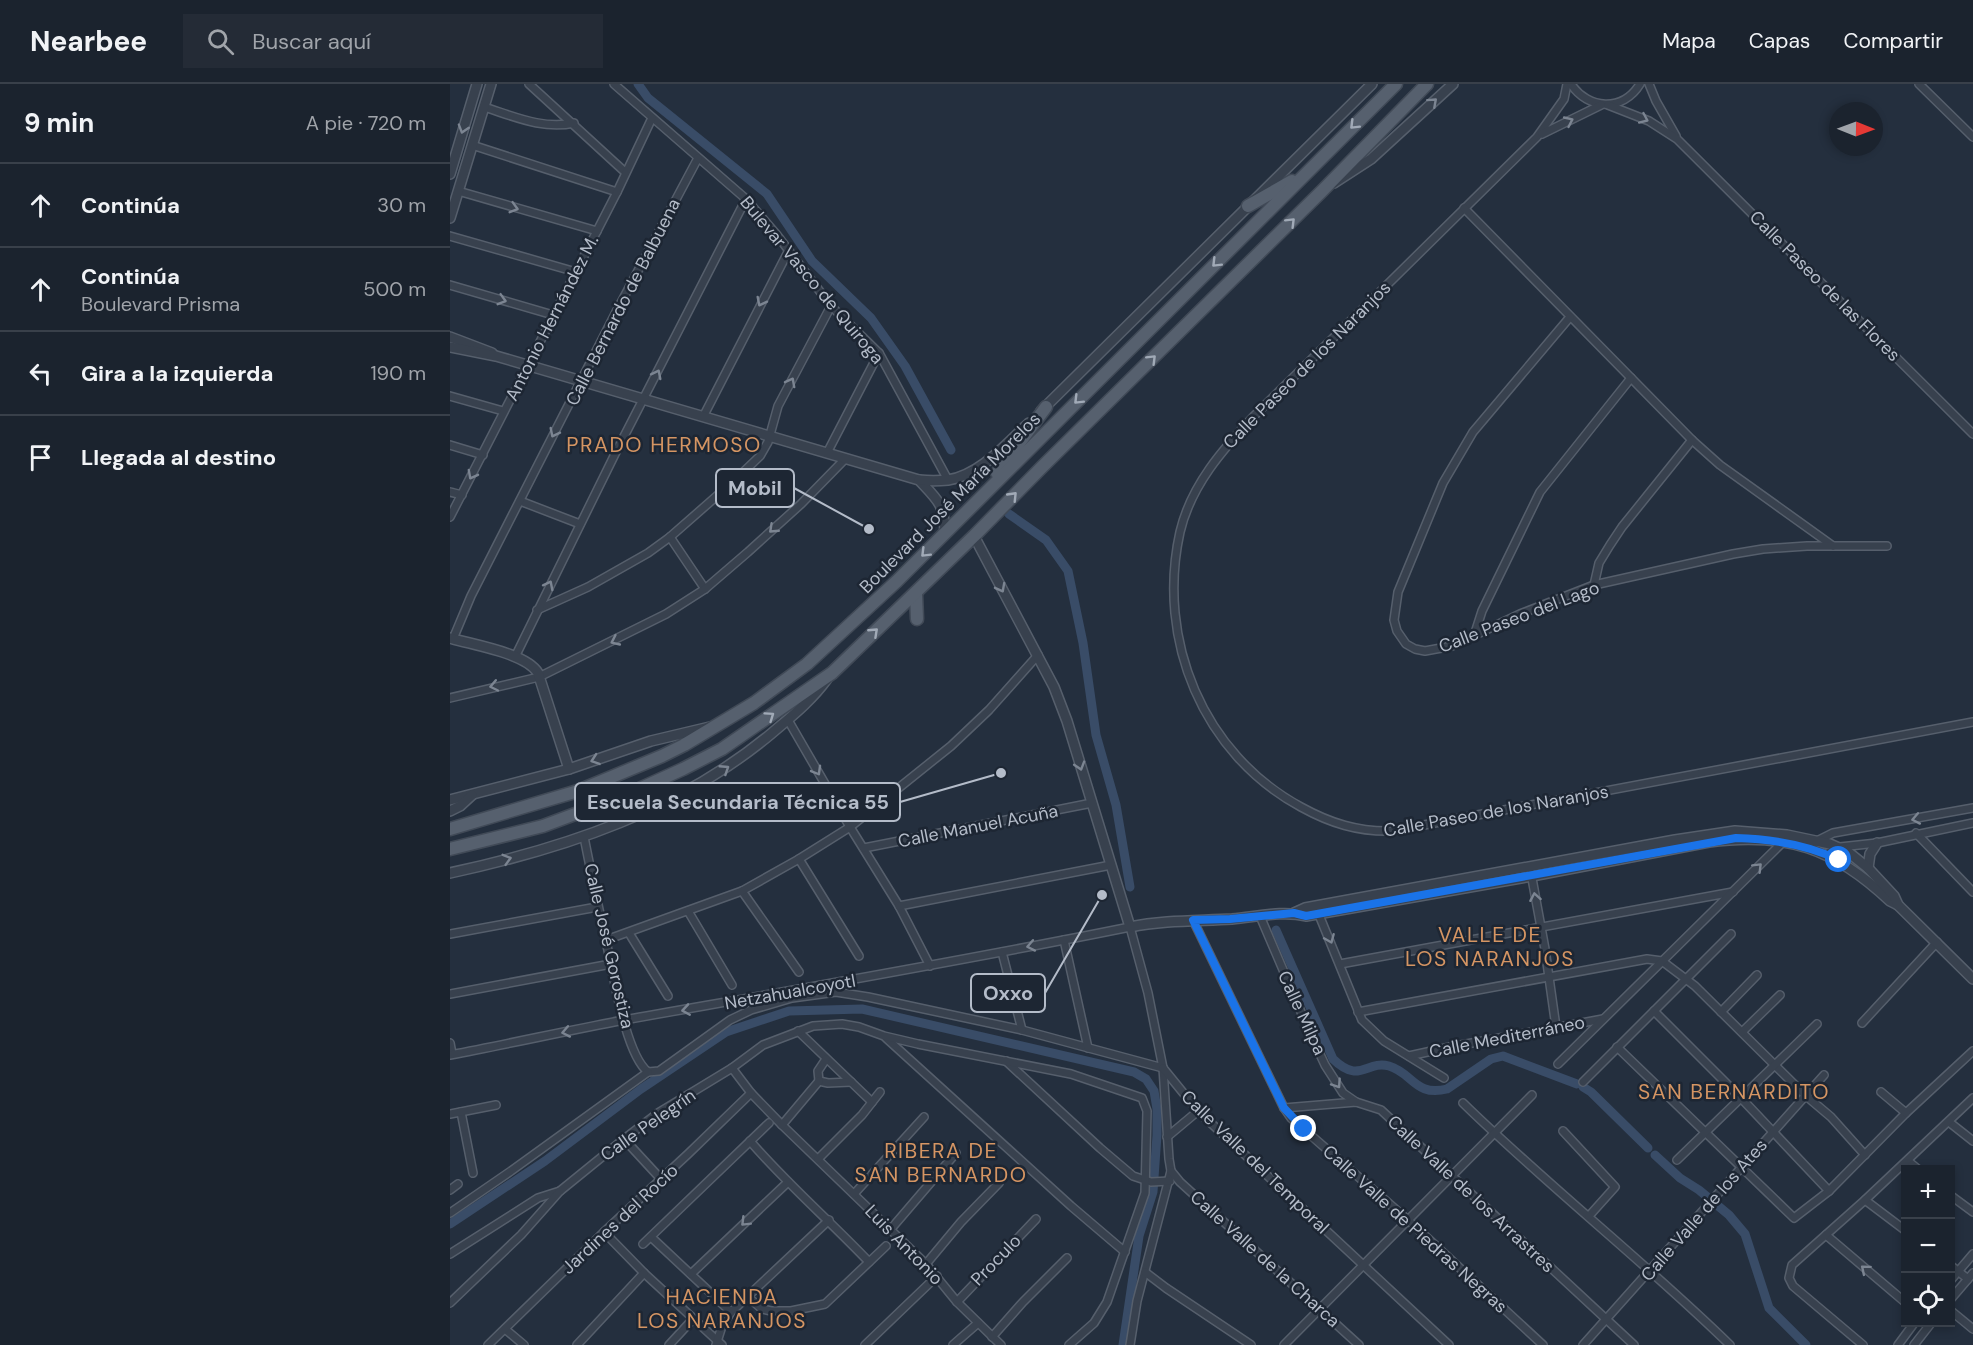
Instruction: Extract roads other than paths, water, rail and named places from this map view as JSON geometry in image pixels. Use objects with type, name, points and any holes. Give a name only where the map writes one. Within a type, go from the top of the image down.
[{"type":"main road","name":"Boulevard José María Morelos","points":[[450,829],[578,791],[669,752],[754,703],[807,664],[970,509],[1396,84]]},
{"type":"main road","points":[[450,849],[543,826],[636,790],[722,749],[832,673],[916,594],[1427,84]]},
{"type":"main road","points":[[1248,206],[1306,173]]},
{"type":"main road","points":[[970,509],[1046,407]]},
{"type":"main road","points":[[916,594],[917,619]]},
{"type":"street","points":[[450,174],[477,84]]},
{"type":"street","points":[[450,218],[491,84]]},
{"type":"street","points":[[529,84],[626,172]]},
{"type":"street","name":"Bulevar Vasco de Quiroga","points":[[614,84],[761,214],[831,306],[879,353],[948,480]]},
{"type":"street","name":"Boulevard José María Morelos","points":[[496,356],[919,480],[948,480],[971,472],[990,459],[1046,407],[1372,84]]},
{"type":"street","points":[[1322,191],[1371,159],[1453,84]]},
{"type":"street","name":"Calle Paseo de las Flores","points":[[1569,84],[1584,98],[1649,121],[1677,139],[1973,434]]},
{"type":"street","name":"Calle Paseo de los Naranjos","points":[[1569,84],[1564,99],[1537,137],[1255,415],[1223,449],[1204,477],[1190,503],[1180,531],[1174,599],[1177,633],[1184,663],[1196,697],[1215,730],[1234,756],[1260,781],[1289,801],[1322,819],[1348,828],[1372,832],[1392,831],[1973,722]]},
{"type":"street","name":"Calle Paseo de los Naranjos","points":[[1537,137],[1604,105],[1626,100],[1640,84]]},
{"type":"street","name":"Calle Paseo de las Flores","points":[[1649,84],[1677,139]]},
{"type":"street","points":[[1919,84],[1973,137]]},
{"type":"street","points":[[484,107],[539,124],[560,126],[574,123]]},
{"type":"street","name":"Antonio Hernández M.","points":[[450,517],[617,192],[652,118]]},
{"type":"street","points":[[472,145],[617,192]]},
{"type":"street","name":"Calle Bernardo de Balbuena","points":[[451,639],[471,596],[698,158]]},
{"type":"street","points":[[458,191],[597,231]]},
{"type":"street","points":[[515,657],[580,524],[746,200]]},
{"type":"street","points":[[1464,208],[1692,440],[1720,465],[1833,546]]},
{"type":"street","points":[[450,236],[576,272]]},
{"type":"street","points":[[703,417],[789,250]]},
{"type":"street","points":[[450,285],[553,315]]},
{"type":"street","points":[[537,610],[620,570],[670,537],[760,456],[768,442],[778,406],[831,306]]},
{"type":"street","name":"Calle Paseo del Lago","points":[[1570,317],[1473,432],[1443,483],[1398,592],[1394,620],[1397,631],[1406,644],[1414,650],[1425,651],[1452,646],[1520,614],[1594,585],[1763,549],[1887,546]]},
{"type":"street","points":[[450,337],[485,349],[496,356]]},
{"type":"street","points":[[450,347],[496,356]]},
{"type":"street","points":[[827,453],[879,353]]},
{"type":"street","points":[[1474,636],[1482,611],[1540,492],[1631,378]]},
{"type":"street","points":[[450,396],[503,411]]},
{"type":"street","points":[[1594,585],[1599,563],[1622,527],[1692,440]]},
{"type":"street","points":[[450,446],[483,455]]},
{"type":"street","points":[[450,698],[539,676],[666,614],[705,589],[793,511],[845,459]]},
{"type":"street","points":[[919,480],[936,498],[944,513],[945,533]]},
{"type":"street","points":[[450,492],[462,495]]},
{"type":"street","points":[[520,501],[580,524]]},
{"type":"street","name":"Calle Valle del Temporal","points":[[974,536],[1038,655],[1067,721],[1130,927],[1148,993],[1163,1068],[1198,1111],[1449,1345]]},
{"type":"street","points":[[670,537],[705,589]]},
{"type":"street","points":[[451,639],[515,657],[532,665],[539,676],[569,769]]},
{"type":"street","points":[[606,940],[742,891],[849,827],[951,746],[989,710],[1038,655]]},
{"type":"street","points":[[450,873],[484,866],[584,837],[651,810],[696,786],[747,754],[815,696],[832,673]]},
{"type":"street","points":[[788,720],[849,827],[898,906],[930,966]]},
{"type":"street","points":[[450,800],[569,769],[651,741],[713,727]]},
{"type":"street","points":[[450,811],[460,806],[472,795]]},
{"type":"street","name":"Calle Manuel Acuña","points":[[864,848],[1092,803]]},
{"type":"street","points":[[1809,848],[1818,840],[1833,833],[1973,808]]},
{"type":"street","points":[[1826,854],[1840,848],[1877,843],[1916,833],[1973,823]]},
{"type":"street","points":[[1531,872],[1675,840],[1735,831],[1818,840],[1840,848],[1868,868],[1894,896],[1898,904],[1973,979]]},
{"type":"street","points":[[1916,833],[1971,888]]},
{"type":"street","name":"Calle José Gorostiza","points":[[584,837],[623,1021],[636,1054],[648,1072]]},
{"type":"street","points":[[1130,927],[1153,922],[1294,913],[1305,908],[1318,910],[1736,838],[1783,842],[1826,854],[1847,865],[1890,901],[1898,904]]},
{"type":"street","points":[[1558,1064],[1783,842]]},
{"type":"street","points":[[1868,868],[1870,854],[1877,843]]},
{"type":"street","points":[[799,859],[859,956]]},
{"type":"street","points":[[898,906],[1111,865]]},
{"type":"street","points":[[1531,872],[1550,977],[1556,1027]]},
{"type":"street","points":[[742,891],[799,972]]},
{"type":"street","points":[[1340,964],[1733,892]]},
{"type":"street","points":[[450,934],[597,907]]},
{"type":"street","points":[[1318,910],[1362,1020],[1374,1033],[1444,1078]]},
{"type":"street","points":[[688,911],[732,985]]},
{"type":"street","name":"Calle Milpa","points":[[1260,916],[1297,1004],[1326,1065],[1343,1093],[1356,1102]]},
{"type":"street","name":"Calle Valle de Piedras Negras","points":[[1193,920],[1284,1108],[1291,1118],[1409,1221],[1543,1345]]},
{"type":"street","name":"Netzahualcoyotl","points":[[451,1054],[1130,927]]},
{"type":"street","points":[[629,933],[668,996]]},
{"type":"street","points":[[1583,1082],[1731,934]]},
{"type":"street","points":[[1064,940],[1088,1048]]},
{"type":"street","points":[[1862,1023],[1937,942]]},
{"type":"street","points":[[1002,952],[1022,1030]]},
{"type":"street","points":[[1358,1012],[1647,959],[1662,961],[1687,980],[1805,1095],[1831,1117],[1865,1155]]},
{"type":"street","points":[[450,994],[611,964]]},
{"type":"street","points":[[1721,1012],[1757,975]]},
{"type":"street","points":[[450,1213],[648,1072],[659,1071],[740,1015],[776,1003],[823,993],[836,992],[868,997],[1022,1030],[1163,1068],[1167,1137],[1172,1172],[1134,1316],[1130,1345]]},
{"type":"street","points":[[1742,1032],[1780,995]]},
{"type":"street","points":[[1654,1011],[1829,1191]]},
{"type":"street","name":"Calle Mediterráneo","points":[[1408,1056],[1605,1018]]},
{"type":"street","name":"Calle Pelegrín","points":[[450,1303],[528,1228],[560,1191],[658,1113],[732,1068],[763,1045],[798,1030],[820,1025],[842,1024],[859,1027],[884,1036],[1071,1074],[1142,1098],[1147,1111],[1146,1181]]},
{"type":"street","points":[[1677,1161],[1817,1024]]},
{"type":"street","points":[[798,1030],[872,1102]]},
{"type":"street","points":[[884,1036],[1125,1252]]},
{"type":"street","points":[[450,1043],[451,1054]]},
{"type":"street","points":[[1617,1047],[1794,1218],[1829,1191],[1906,1113],[1973,1051]]},
{"type":"street","points":[[782,1125],[819,1081],[818,1071],[826,1059]]},
{"type":"street","points":[[1006,1061],[1133,1176],[1146,1181],[1170,1181]]},
{"type":"street","name":"Luis Antonio","points":[[732,1068],[751,1093],[926,1264],[957,1302],[1000,1345]]},
{"type":"street","name":"Calle Valle de los Ates","points":[[1583,1345],[1824,1075]]},
{"type":"street","points":[[819,1081],[851,1082]]},
{"type":"street","points":[[818,1159],[862,1115],[880,1092]]},
{"type":"street","points":[[1881,1092],[1906,1113]]},
{"type":"street","name":"Jardines del Rocío","points":[[488,1345],[603,1232],[751,1093]]},
{"type":"street","points":[[1284,1345],[1532,1095]]},
{"type":"street","points":[[1863,1345],[1800,1292],[1789,1278],[1790,1271],[1796,1260],[1908,1161],[1973,1098]]},
{"type":"street","name":"Calle Valle de los Arrastres","points":[[1284,1108],[1356,1102],[1381,1110],[1634,1345]]},
{"type":"street","points":[[1463,1103],[1532,1168],[1589,1216],[1730,1345]]},
{"type":"street","points":[[450,1114],[496,1105]]},
{"type":"street","points":[[1167,1137],[1198,1111]]},
{"type":"street","points":[[461,1112],[473,1173]]},
{"type":"street","points":[[854,1194],[924,1117]]},
{"type":"street","points":[[1949,1122],[1973,1141]]},
{"type":"street","points":[[643,1244],[769,1123]]},
{"type":"street","points":[[1563,1131],[1615,1187],[1589,1216]]},
{"type":"street","points":[[624,1139],[660,1178]]},
{"type":"street","points":[[750,1141],[869,1262]]},
{"type":"street","points":[[890,1230],[956,1153]]},
{"type":"street","points":[[1908,1161],[1913,1165]]},
{"type":"street","name":"Calle Valle de la Charca","points":[[1172,1172],[1180,1182],[1359,1345]]},
{"type":"street","points":[[1069,1345],[1100,1316],[1111,1293],[1145,1192],[1146,1181]]},
{"type":"street","points":[[692,1274],[788,1182]]},
{"type":"street","points":[[926,1264],[961,1222],[999,1183]]},
{"type":"street","points":[[450,1190],[458,1184]]},
{"type":"street","points":[[450,1254],[538,1198],[560,1191]]},
{"type":"street","points":[[1955,1199],[1973,1212]]},
{"type":"street","points":[[1865,1200],[1901,1228]]},
{"type":"street","name":"Proculo","points":[[957,1302],[1036,1219]]},
{"type":"street","points":[[719,1343],[722,1326],[731,1312],[829,1220]]},
{"type":"street","points":[[603,1232],[644,1274],[719,1343]]},
{"type":"street","points":[[1826,1235],[1901,1300]]},
{"type":"street","points":[[651,1236],[731,1312]]},
{"type":"street","points":[[748,1297],[762,1309],[771,1311],[791,1311],[819,1306],[833,1298],[886,1246]]},
{"type":"street","points":[[1955,1276],[1973,1254]]},
{"type":"street","points":[[992,1337],[1067,1258]]},
{"type":"street","points":[[1955,1269],[1970,1276],[1955,1294]]},
{"type":"street","points":[[1145,1272],[1251,1345]]},
{"type":"street","points":[[577,1345],[644,1274]]},
{"type":"street","points":[[865,1345],[937,1276]]},
{"type":"street","points":[[1955,1314],[1973,1329]]},
{"type":"street","points":[[669,1345],[693,1319]]},
{"type":"street","points":[[953,1345],[978,1323]]},
{"type":"street","points":[[1898,1345],[1913,1327]]},
{"type":"street","points":[[1914,1345],[1929,1327]]},
{"type":"street","points":[[505,1329],[524,1345]]},
{"type":"waterway","points":[[638,84],[648,98],[767,194],[812,261],[871,318],[905,366],[951,450]]},
{"type":"waterway","points":[[1009,514],[1046,540],[1068,571],[1083,643],[1096,735],[1116,805],[1130,887]]},
{"type":"waterway","points":[[1276,930],[1333,1059],[1342,1067],[1357,1071],[1374,1066],[1389,1066],[1397,1069],[1421,1087],[1436,1091],[1447,1089],[1491,1059],[1503,1056],[1577,1084]]},
{"type":"waterway","points":[[450,1224],[545,1161],[641,1089],[726,1032],[789,1011],[862,1009],[1134,1072],[1146,1079],[1154,1091],[1157,1109],[1153,1192],[1139,1236],[1123,1345]]},
{"type":"waterway","points":[[1583,1087],[1591,1092],[1648,1148]]},
{"type":"waterway","points":[[1655,1155],[1680,1178],[1699,1190],[1729,1215],[1745,1234],[1769,1308],[1806,1345]]},
{"type":"place","name":"Mobil","points":[[869,529]]},
{"type":"place","name":"Escuela Secundaria Técnica 55","points":[[1001,773]]},
{"type":"place","name":"Oxxo","points":[[1102,895]]},
{"type":"district","name":"PRADO HERMOSO","points":[[664,445]]},
{"type":"district","name":"VALLE DE LOS NARANJOS","points":[[1490,947]]},
{"type":"district","name":"SAN BERNARDITO","points":[[1734,1092]]},
{"type":"district","name":"RIBERA DE SAN BERNARDO","points":[[941,1163]]},
{"type":"district","name":"HACIENDA LOS NARANJOS","points":[[722,1309]]}]
